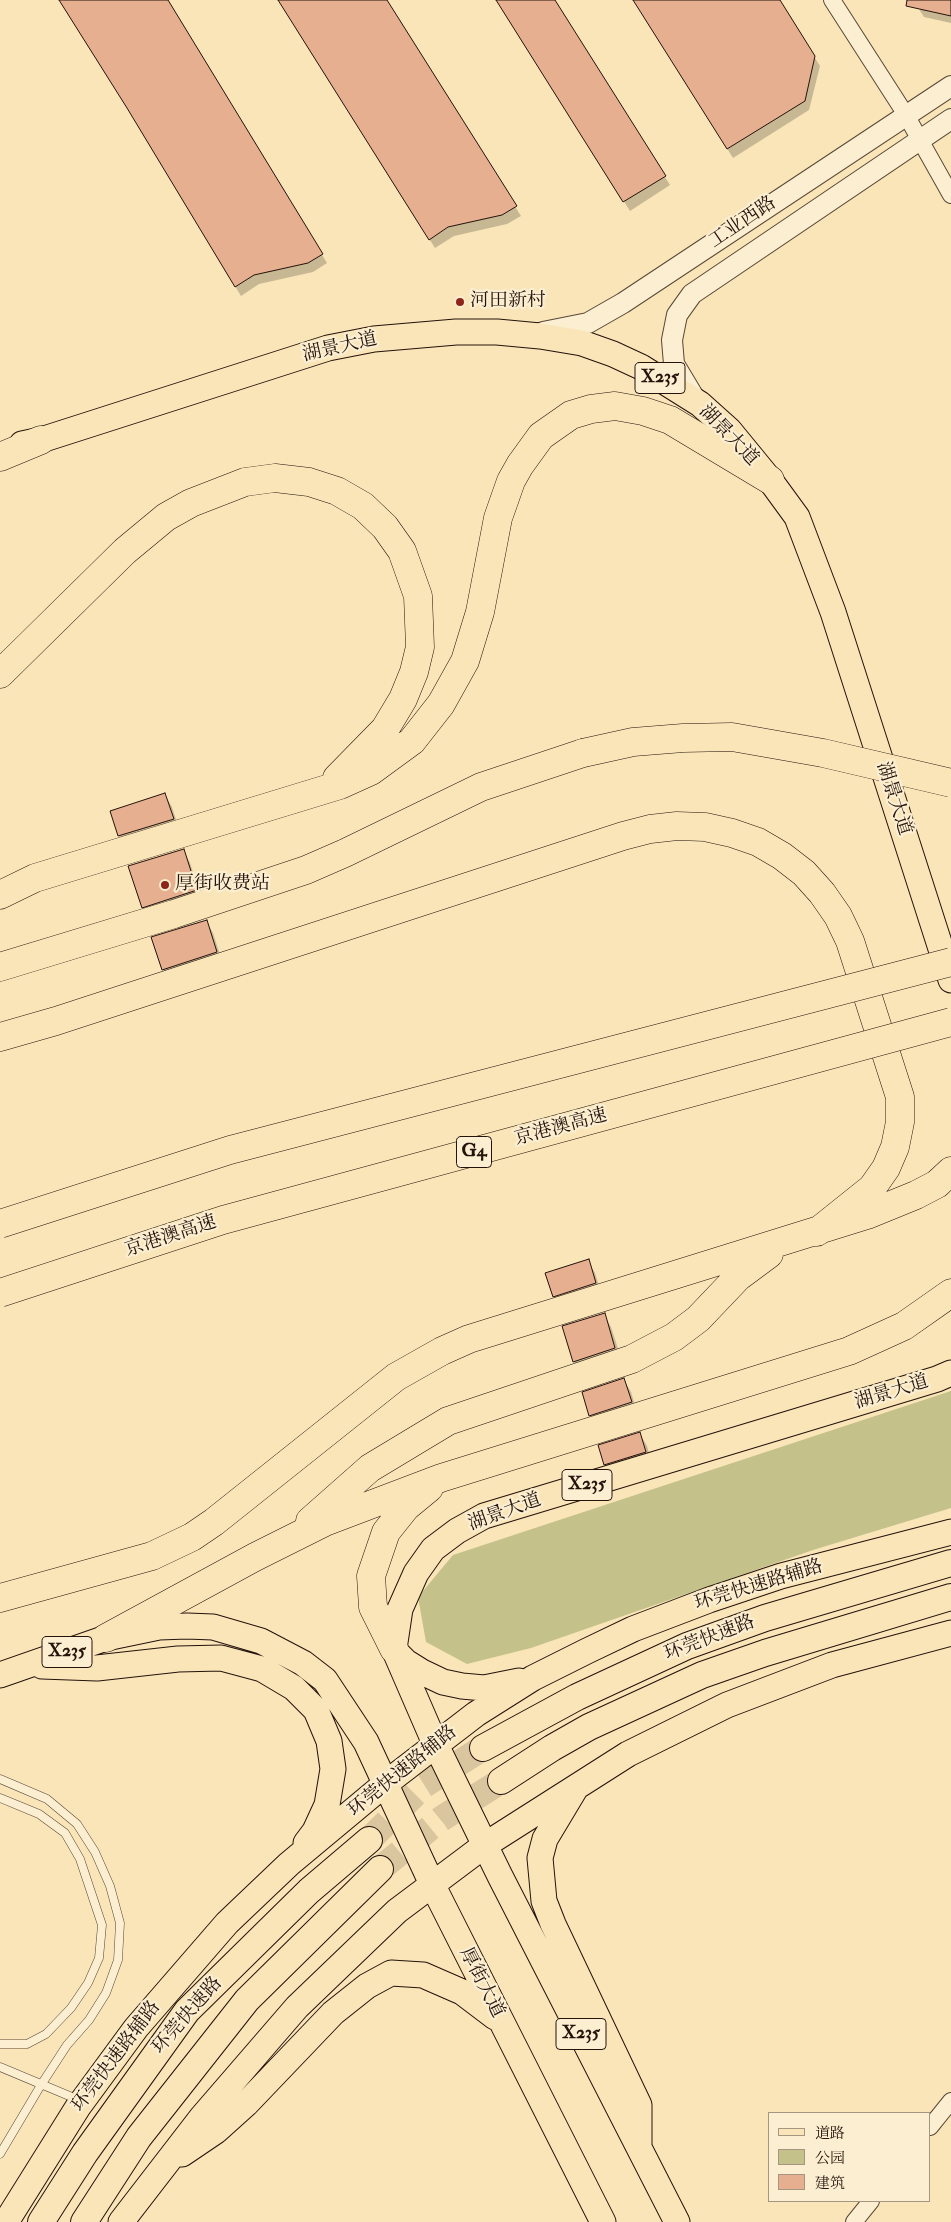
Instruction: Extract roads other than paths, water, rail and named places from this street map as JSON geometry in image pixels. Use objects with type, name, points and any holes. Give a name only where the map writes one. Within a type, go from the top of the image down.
[{"type":"highway","points":[[0,895],[35,878],[322,791],[371,771],[412,741],[441,704],[465,661],[473,640],[480,612],[492,542],[504,500],[520,465],[541,436],[552,426],[571,415],[591,409],[615,406],[642,411],[670,420],[770,480]]},
{"type":"highway","points":[[0,457],[41,440]]},
{"type":"highway","points":[[0,674],[125,551],[166,518],[191,502],[245,482],[275,478],[309,482],[337,492],[364,506],[385,527],[402,551],[418,596],[420,647],[414,672],[394,716],[358,760],[322,791]]},
{"type":"highway","points":[[0,968],[174,914],[306,870],[481,788],[583,753],[634,742],[732,737],[823,753],[951,783]]},
{"type":"highway","points":[[0,1036],[56,1021],[623,836],[650,829],[677,826],[705,827],[732,833],[758,842],[782,856],[804,873],[822,893],[838,916],[850,941],[900,1097],[900,1122],[895,1147],[886,1168],[872,1188],[806,1235],[763,1258],[738,1277],[698,1319],[674,1337],[632,1359],[448,1421],[370,1468],[291,1539]]},
{"type":"highway","points":[[0,1224],[230,1150],[951,962]]},
{"type":"highway","name":"京港澳高速","points":[[0,1293],[223,1220],[951,1022]]},
{"type":"highway","points":[[0,1598],[152,1556],[192,1536],[214,1522],[396,1378],[442,1351],[470,1339],[806,1235],[916,1196],[937,1184],[951,1171]]},
{"type":"highway","points":[[106,1638],[291,1539],[365,1506],[441,1478],[849,1351],[904,1326],[951,1292]]},
{"type":"highway","points":[[394,1649],[374,1607],[371,1576],[386,1532],[406,1507],[441,1478]]},
{"type":"highway","name":"环莞快速路","points":[[483,1748],[577,1697],[687,1646],[765,1618],[951,1563]]},
{"type":"highway","name":"环莞快速路","points":[[502,1781],[552,1748],[589,1728],[702,1675],[765,1653],[951,1597]]},
{"type":"highway","name":"环莞快速路","points":[[41,2222],[90,2146],[187,2011],[309,1891],[369,1840]]},
{"type":"highway","name":"环莞快速路","points":[[84,2222],[139,2137],[240,2007],[287,1958],[380,1869]]},
{"type":"main road","name":"湖景大道","points":[[0,448],[41,440],[328,348],[374,339],[417,334],[488,332],[524,334],[582,343],[613,354],[667,383],[700,404],[729,430],[770,480],[797,517],[833,612],[951,980]]},
{"type":"main road","name":"湖景大道","points":[[394,1649],[400,1609],[406,1593],[433,1549],[457,1531],[484,1516],[937,1379],[951,1373]]},
{"type":"main road","name":"环莞快速路辅路","points":[[6,2222],[82,2102],[136,2028],[227,1923],[289,1864],[385,1784],[476,1714],[533,1678],[633,1630],[709,1600],[781,1576],[951,1532]]},
{"type":"main road","name":"厚街大道","points":[[106,1638],[159,1627],[213,1627],[261,1640],[303,1663],[325,1680],[366,1742],[432,1884],[602,2222]]},
{"type":"main road","points":[[121,2222],[161,2168],[208,2110],[297,2007],[397,1911],[485,1845],[578,1784],[628,1754],[727,1705],[832,1665],[951,1633]]},
{"type":"main road","name":"X235","points":[[0,1675],[106,1638]]},
{"type":"main road","points":[[394,1649],[406,1662],[422,1672],[444,1682],[462,1686],[484,1688],[533,1678]]},
{"type":"main road","name":"X235","points":[[394,1649],[436,1744],[485,1845],[677,2222]]},
{"type":"main road","points":[[28,1666],[97,1668],[178,1659],[221,1658],[262,1670],[294,1688],[316,1710],[329,1741],[333,1769],[327,1805],[316,1831],[289,1864]]},
{"type":"main road","points":[[578,1784],[545,1839],[540,1858],[544,1901],[553,1924],[639,2105],[639,2149]]},
{"type":"main road","points":[[161,2168],[216,2131],[270,2080],[333,2013],[366,1986],[391,1973],[423,1975],[462,1992],[501,2022]]},
{"type":"street","points":[[832,0],[906,114],[951,195]]},
{"type":"street","name":"工业西路","points":[[524,334],[558,331],[588,323],[606,313],[951,86]]},
{"type":"street","name":"工业西路","points":[[700,404],[686,387],[674,364],[672,340],[677,315],[692,294],[951,119]]},
{"type":"street","points":[[931,2126],[951,2101]]},
{"type":"street","points":[[854,2222],[870,2202]]},
{"type":"lane","points":[[0,1779],[47,1799],[77,1824],[95,1852],[110,1886],[120,1923],[118,1960],[106,1993],[89,2020],[67,2046],[41,2084],[0,2154]]},
{"type":"lane","points":[[0,1798],[39,1814],[65,1833],[80,1859],[102,1925],[99,1958],[88,1983],[71,2008],[46,2034],[28,2044],[0,2044]]},
{"type":"lane","points":[[0,2067],[82,2102]]},
{"type":"tunnel","points":[[369,1840],[424,1785],[483,1748]]},
{"type":"tunnel","points":[[380,1869],[441,1819],[501,1781]]},
{"type":"place","name":"河田新村","points":[[460,302]]},
{"type":"place","name":"厚街收费站","points":[[165,885]]}]
